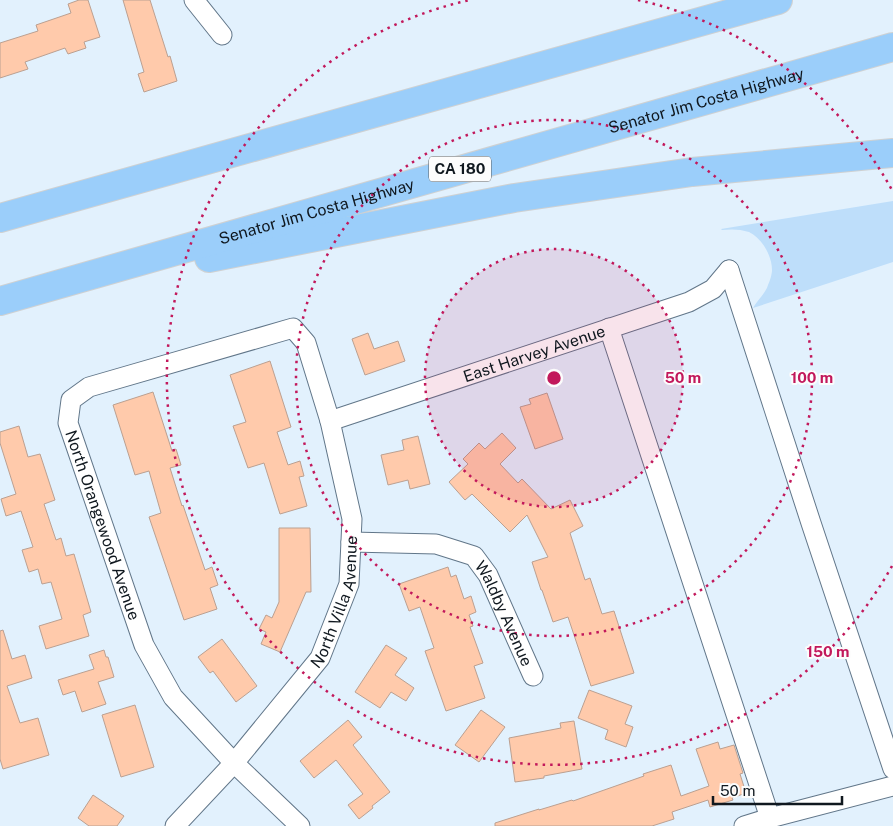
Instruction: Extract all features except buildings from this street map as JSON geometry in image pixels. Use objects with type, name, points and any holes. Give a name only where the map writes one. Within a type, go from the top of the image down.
[{"type":"highway","points":[[713,19],[770,0]]},
{"type":"highway","points":[[0,218],[778,0]]},
{"type":"highway","name":"Senator Jim Costa Highway","points":[[0,301],[893,47]]},
{"type":"highway","points":[[28,293],[514,198],[692,172],[893,153]]},
{"type":"street","points":[[194,0],[222,35]]},
{"type":"street","name":"East Harvey Avenue","points":[[330,421],[689,302],[713,288],[729,270],[893,769]]},
{"type":"street","name":"North Villa Avenue","points":[[175,826],[234,762],[320,658],[349,584],[352,519],[330,421],[306,343],[293,328]]},
{"type":"street","name":"North Orangewood Avenue","points":[[234,762],[173,697],[144,645],[68,423],[71,400],[88,387],[293,328]]},
{"type":"street","points":[[609,328],[770,818]]},
{"type":"street","name":"Waldby Avenue","points":[[351,542],[436,544],[474,556],[488,575],[533,676]]},
{"type":"street","points":[[234,762],[300,826]]},
{"type":"street","points":[[744,826],[893,786]]},
{"type":"shaded area","points":[[893,201],[893,262],[753,308],[767,288],[771,278],[772,265],[768,253],[758,238],[749,232],[721,229]]}]
